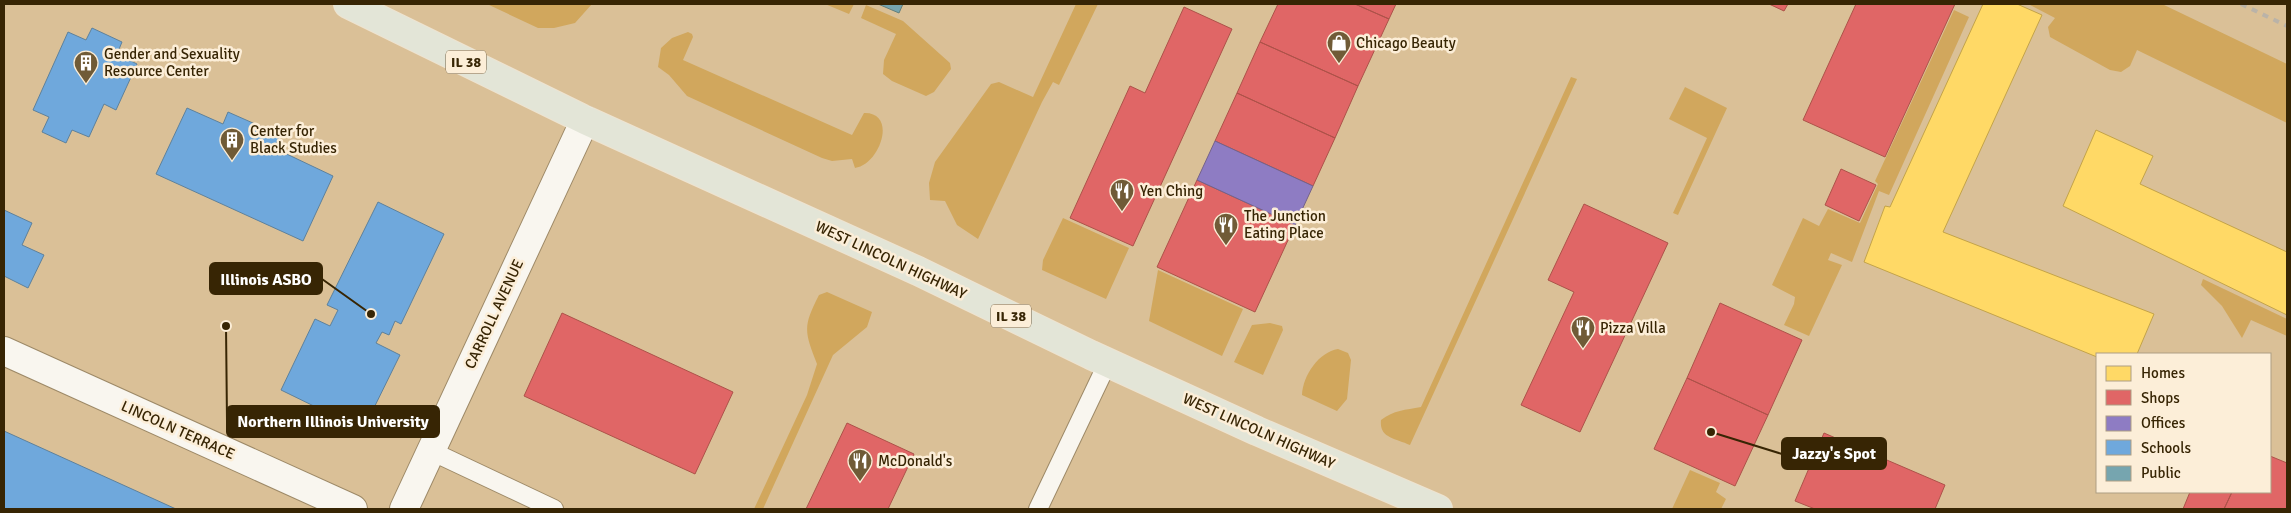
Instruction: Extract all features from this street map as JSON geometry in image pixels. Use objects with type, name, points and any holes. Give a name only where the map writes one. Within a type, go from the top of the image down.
[{"type":"main road","name":"WEST LINCOLN HIGHWAY","points":[[348,4],[585,120],[918,271],[1257,431],[1438,509]]},
{"type":"street","name":"CARROLL AVENUE","points":[[404,509],[585,120]]},
{"type":"street","name":"LINCOLN TERRACE","points":[[4,351],[353,509]]},
{"type":"lane","points":[[1038,509],[1108,362]]},
{"type":"lane","points":[[431,451],[554,509]]},
{"type":"shaded area","points":[[487,4],[592,4],[575,23],[554,28],[538,28]]},
{"type":"shaded area","points":[[825,4],[854,4],[849,14]]},
{"type":"shaded area","points":[[1076,4],[1098,4],[1059,85],[1053,82],[1042,102],[978,239],[957,225],[945,201],[930,200],[929,183],[935,162],[991,84],[999,82],[1033,97]]},
{"type":"shaded area","points":[[2028,4],[2162,4],[2287,64],[2287,123],[2137,50],[2130,66],[2121,72],[2110,70],[2050,37],[2048,27],[2055,18]]},
{"type":"shaded area","points":[[866,5],[903,21],[950,63],[951,69],[934,92],[926,96],[892,81],[883,74],[884,60],[896,34],[861,18]]},
{"type":"shaded area","points":[[1954,10],[1969,17],[1889,195],[1879,191],[1852,262],[1831,253],[1828,260],[1842,265],[1809,336],[1784,325],[1794,304],[1795,297],[1772,285],[1803,218],[1819,226],[1828,209],[1860,223],[1878,184],[1875,181]]},
{"type":"shaded area","points":[[688,32],[693,37],[683,60],[852,135],[864,113],[874,115],[880,121],[883,129],[878,149],[864,165],[855,168],[852,159],[832,161],[822,158],[687,96],[669,75],[658,67],[661,48],[672,38]]},
{"type":"shaded area","points":[[1571,77],[1577,79],[1410,445],[1389,437],[1383,431],[1381,420],[1395,412],[1421,407]]},
{"type":"shaded area","points":[[1685,87],[1727,108],[1678,215],[1673,213],[1707,138],[1669,119]]},
{"type":"shaded area","points":[[1063,218],[1129,248],[1106,299],[1042,270],[1043,260]]},
{"type":"shaded area","points":[[1158,270],[1243,309],[1222,356],[1149,321]]},
{"type":"shaded area","points":[[2203,279],[2287,319],[2287,336],[2251,320],[2242,338],[2222,306],[2201,285]]},
{"type":"shaded area","points":[[827,292],[872,312],[867,327],[833,355],[763,509],[754,509],[807,395],[817,364],[808,337],[808,323],[819,295]]},
{"type":"shaded area","points":[[1270,323],[1282,326],[1283,330],[1263,375],[1234,362],[1252,325]]},
{"type":"shaded area","points":[[1338,349],[1348,353],[1351,360],[1347,399],[1337,411],[1302,395],[1305,380],[1313,366],[1325,355]]},
{"type":"shaded area","points":[[1690,470],[1720,483],[1716,492],[1726,499],[1721,509],[1672,509]]},
{"type":"building: Homes","points":[[1983,4],[2017,4],[2042,15],[1943,232],[2154,314],[2137,353],[2096,353],[2096,357],[1864,262],[1885,206],[1890,207]]},
{"type":"building: Homes","points":[[2096,130],[2153,156],[2140,184],[2287,252],[2287,315],[2063,206]]},
{"type":"building: Shops","name":"Chicago Beauty","points":[[1278,4],[1355,4],[1389,19],[1358,86],[1260,42]]},
{"type":"building: Shops","points":[[1355,4],[1396,4],[1389,19]]},
{"type":"building: Shops","points":[[1769,4],[1788,4],[1784,11]]},
{"type":"building: Shops","points":[[1856,4],[1955,4],[1885,157],[1803,120]]},
{"type":"building: Shops","points":[[1184,7],[1232,29],[1133,246],[1070,218],[1130,86],[1145,93]]},
{"type":"building: Shops","points":[[1260,42],[1358,86],[1335,138],[1237,93]]},
{"type":"building: Shops","points":[[1237,93],[1335,138],[1313,186],[1215,141]]},
{"type":"building: Shops","points":[[1841,169],[1876,185],[1859,221],[1825,205]]},
{"type":"building: Shops","name":"The Junction Eating Place","points":[[1197,180],[1295,225],[1255,312],[1157,267]]},
{"type":"building: Shops","name":"Pizza Villa","points":[[1584,204],[1668,243],[1580,432],[1521,405],[1574,292],[1548,280]]},
{"type":"building: Shops","points":[[1720,303],[1802,340],[1768,415],[1687,378]]},
{"type":"building: Shops","points":[[562,313],[733,392],[695,474],[524,396]]},
{"type":"building: Shops","points":[[1687,378],[1768,415],[1735,486],[1654,449]]},
{"type":"building: Shops","name":"McDonald's","points":[[847,423],[914,454],[888,509],[806,509]]},
{"type":"building: Shops","points":[[1824,433],[1945,485],[1935,509],[1815,509],[1795,501]]},
{"type":"building: Shops","points":[[2271,456],[2287,463],[2287,509],[2224,509],[2232,493],[2271,493]]},
{"type":"building: Shops","points":[[2190,493],[2232,493],[2224,509],[2183,509]]},
{"type":"building: Offices","points":[[1215,141],[1313,186],[1295,225],[1197,180]]},
{"type":"building: Schools","name":"Gender and Sexuality Resource Center","points":[[92,28],[122,42],[117,54],[137,64],[116,110],[104,104],[89,137],[72,130],[66,143],[42,132],[49,117],[33,110],[68,32],[86,40]]},
{"type":"building: Schools","name":"Center for Black Studies","points":[[187,108],[223,124],[228,112],[280,135],[274,148],[333,176],[303,241],[156,174]]},
{"type":"building: Schools","points":[[378,202],[444,234],[401,324],[395,321],[389,335],[382,332],[376,343],[400,355],[363,430],[281,390],[315,319],[330,326],[338,310],[327,305]]},
{"type":"building: Schools","points":[[4,210],[32,223],[22,245],[44,255],[28,288],[4,276]]},
{"type":"building: Schools","points":[[4,431],[176,509],[4,509]]},
{"type":"building: Public","points":[[878,4],[903,4],[899,13]]},
{"type":"railway","points":[[2241,4],[2287,26]]},
{"type":"place","name":"Chicago Beauty","points":[[1339,64]]},
{"type":"place","name":"Gender and Sexuality Resource Center","points":[[86,84]]},
{"type":"place","name":"Center for Black Studies","points":[[232,161]]},
{"type":"place","name":"Yen Ching","points":[[1122,212]]},
{"type":"place","name":"The Junction Eating Place","points":[[1226,246]]},
{"type":"place","name":"Illinois ASBO","points":[[371,314]]},
{"type":"place","name":"Northern Illinois University","points":[[226,326]]},
{"type":"place","name":"Pizza Villa","points":[[1583,349]]},
{"type":"place","name":"Jazzy's Spot","points":[[1711,432]]},
{"type":"place","name":"McDonald's","points":[[860,482]]}]
